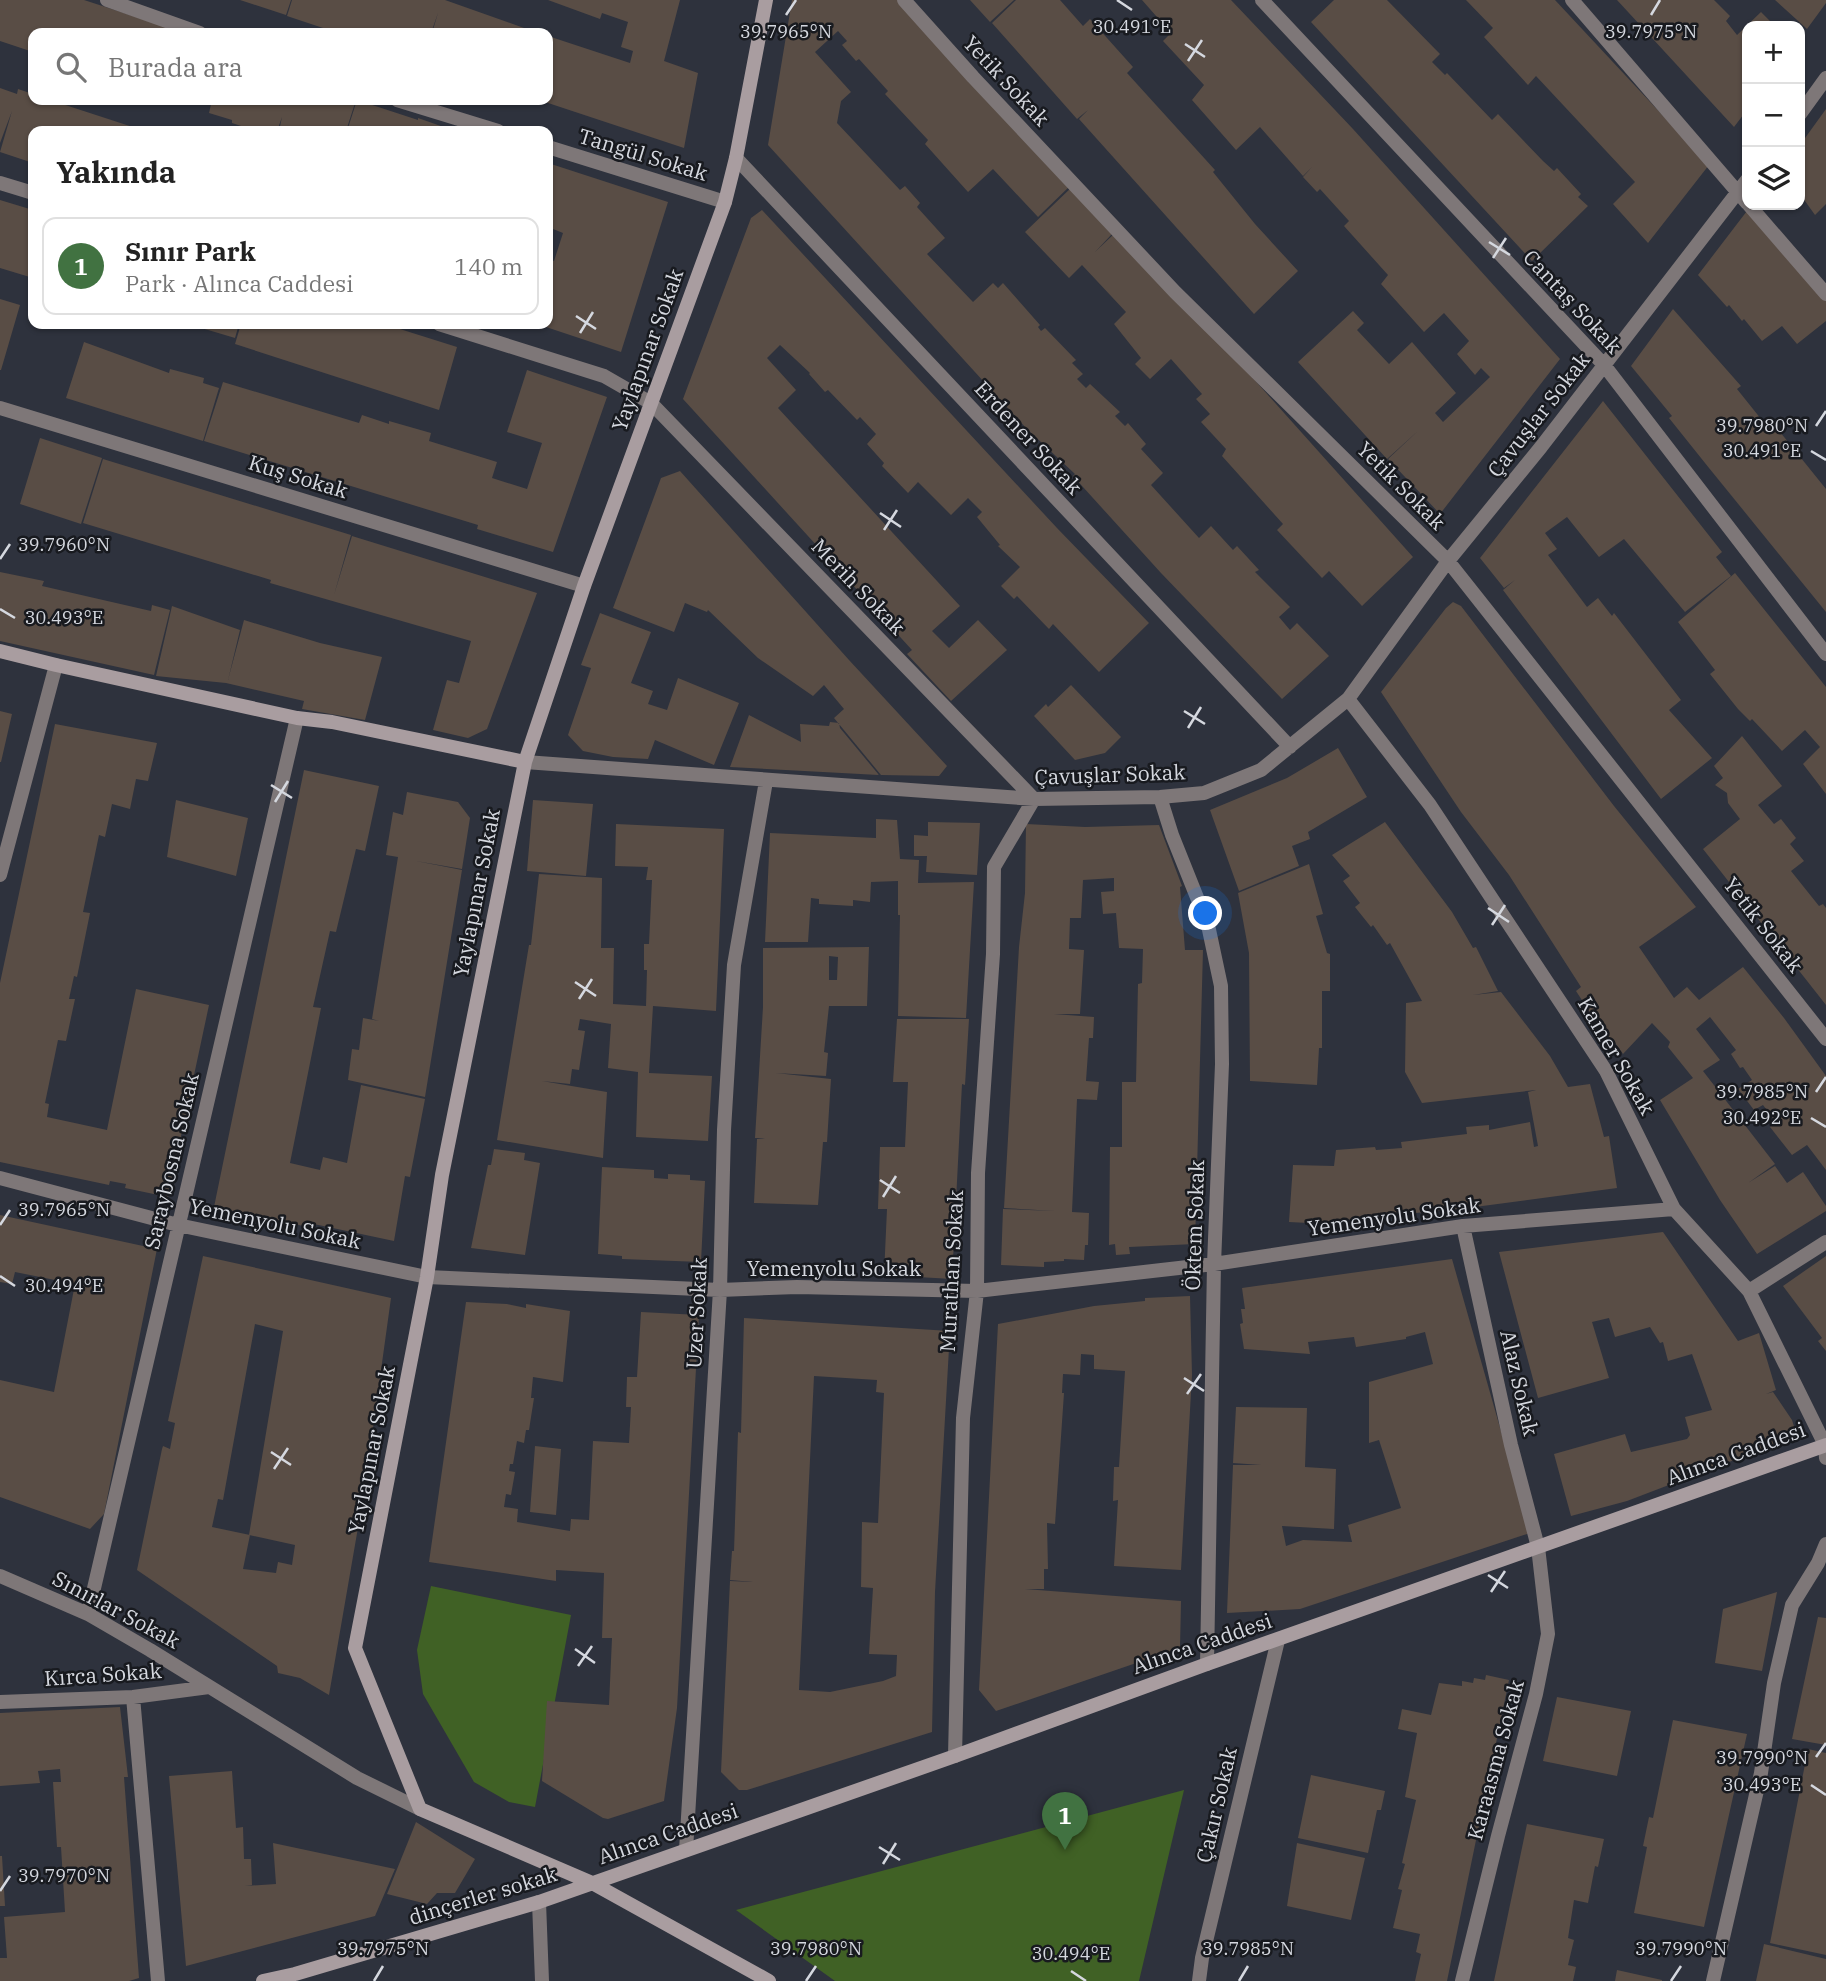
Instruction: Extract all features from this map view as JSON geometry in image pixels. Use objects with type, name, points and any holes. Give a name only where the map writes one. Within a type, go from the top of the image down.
[{"type":"street","points":[[107,0],[186,28]]},
{"type":"street","name":"Yaylapınar Sokak","points":[[420,1809],[355,1648],[427,1277],[442,1175],[525,762],[584,586],[725,202],[766,0]]},
{"type":"street","name":"Yetik Sokak","points":[[904,0],[1175,292],[1448,561],[1826,1039]]},
{"type":"street","name":"Cantaş Sokak","points":[[1262,0],[1604,365],[1826,654]]},
{"type":"street","points":[[1572,0],[1742,198]]},
{"type":"street","points":[[1805,107],[1826,78]]},
{"type":"street","points":[[413,105],[482,126]]},
{"type":"street","name":"Tangül Sokak","points":[[553,149],[725,202]]},
{"type":"street","name":"Erdener Sokak","points":[[736,158],[1290,747]]},
{"type":"street","points":[[0,183],[28,192]]},
{"type":"street","name":"Çavuşlar Sokak","points":[[525,762],[1034,799],[1160,797],[1204,793],[1261,770],[1348,699],[1448,561],[1604,365],[1742,202]]},
{"type":"street","points":[[1753,210],[1826,294]]},
{"type":"street","name":"Merih Sokak","points":[[455,329],[604,376],[651,403],[1034,799]]},
{"type":"street","name":"Kuş Sokak","points":[[0,408],[584,586]]},
{"type":"street","points":[[0,651],[56,666],[297,718],[332,722],[525,762]]},
{"type":"street","points":[[0,875],[56,666]]},
{"type":"street","name":"Kamer Sokak","points":[[1348,699],[1430,805],[1606,1071],[1674,1209],[1749,1291],[1826,1449]]},
{"type":"street","name":"Saraybosna Sokak","points":[[88,1614],[297,718]]},
{"type":"street","name":"Uzer Sokak","points":[[686,1850],[720,1290],[724,1130],[734,965],[766,781]]},
{"type":"street","name":"Öktem Sokak","points":[[1160,797],[1172,835],[1208,925],[1221,986],[1222,1064],[1214,1264],[1207,1664]]},
{"type":"street","name":"Murathan Sokak","points":[[955,1756],[963,1418],[977,1291],[978,1173],[993,954],[993,867],[1034,799]]},
{"type":"street","name":"Yemenyolu Sokak","points":[[0,1178],[178,1225],[427,1277],[720,1290],[797,1287],[977,1291],[1214,1264],[1462,1226],[1674,1209]]},
{"type":"street","name":"Alaz Sokak","points":[[1462,1226],[1511,1445],[1538,1547]]},
{"type":"street","points":[[1749,1291],[1826,1242]]},
{"type":"street","name":"Alınca Caddesi","points":[[593,1883],[1538,1547],[1826,1449]]},
{"type":"street","points":[[1713,1981],[1761,1773],[1774,1683],[1791,1605],[1818,1563],[1826,1544]]},
{"type":"street","name":"Karaasma Sokak","points":[[1462,1981],[1536,1694],[1548,1634],[1538,1547]]},
{"type":"street","name":"Sınırlar Sokak","points":[[0,1576],[88,1614],[357,1779],[420,1809]]},
{"type":"street","name":"Çakır Sokak","points":[[1199,1981],[1202,1958],[1278,1640]]},
{"type":"street","name":"Kırca Sokak","points":[[0,1702],[133,1697],[209,1687]]},
{"type":"street","points":[[133,1697],[158,1981]]},
{"type":"street","points":[[420,1809],[593,1883],[769,1981]]},
{"type":"street","name":"dinçerler sokak","points":[[263,1981],[296,1978],[593,1883]]},
{"type":"street","points":[[539,1902],[542,1981]]},
{"type":"green space","points":[[431,1586],[571,1615],[535,1807],[509,1802],[474,1782],[423,1694],[417,1650]]},
{"type":"green space","points":[[1184,1790],[1139,1981],[835,1981],[736,1910]]},
{"type":"building","points":[[0,0],[84,0],[170,28],[28,28],[28,50],[0,41]]},
{"type":"building","points":[[240,0],[291,0],[286,15]]},
{"type":"building","points":[[292,0],[445,0],[524,28],[434,28],[438,13],[433,28],[323,28],[287,16]]},
{"type":"building","points":[[548,0],[680,0],[664,61],[698,73],[684,148],[553,105],[553,38],[630,63],[633,51],[621,47],[628,22],[602,13],[600,19]]},
{"type":"building","points":[[792,0],[900,0],[1072,184],[1038,217],[993,169],[968,192],[925,144],[928,140],[885,94],[888,91],[859,59],[856,61],[842,45],[847,41],[838,31],[815,52],[851,92],[841,101],[837,123],[900,190],[905,186],[920,203],[917,207],[945,238],[927,254],[973,302],[993,283],[998,288],[1003,283],[1040,325],[1038,327],[1041,331],[1045,328],[1076,360],[1072,363],[1083,374],[1077,379],[1086,388],[1090,384],[1120,412],[1115,416],[1125,426],[1128,423],[1146,444],[1141,449],[1163,473],[1151,485],[1199,538],[1211,526],[1233,550],[1237,546],[1259,570],[1255,572],[1290,607],[1279,617],[1290,630],[1297,623],[1329,656],[1282,699],[1161,573],[1073,476],[1075,474],[1027,429],[768,145]]},
{"type":"building","points":[[970,0],[1014,0],[990,22]]},
{"type":"building","points":[[1016,0],[1060,0],[1083,26],[1090,19],[1133,67],[1127,73],[1215,170],[1213,172],[1255,224],[1298,271],[1254,314],[1079,119],[1088,110],[1077,119],[992,23]]},
{"type":"building","points":[[1142,0],[1231,0],[1353,129],[1560,359],[1440,514],[1388,459],[1419,430],[1387,459],[1298,362],[1353,311],[1364,323],[1357,330],[1389,364],[1412,342],[1456,393],[1435,413],[1443,422],[1490,377],[1481,368],[1475,375],[1457,354],[1469,341],[1444,313],[1424,332],[1381,284],[1388,275],[1344,226],[1349,221],[1320,189],[1317,192],[1303,177],[1312,167],[1303,176],[1260,127],[1236,150],[1192,100],[1204,85],[1163,41],[1171,33]]},
{"type":"building","points":[[1334,0],[1387,0],[1440,54],[1432,62],[1445,75],[1447,73],[1492,120],[1498,114],[1543,161],[1554,171],[1557,168],[1581,194],[1578,197],[1588,206],[1532,261],[1311,22]]},
{"type":"building","points":[[1466,0],[1555,0],[1709,165],[1648,243],[1613,204],[1635,182],[1536,76],[1528,85],[1484,37],[1493,28]]},
{"type":"building","points":[[1617,0],[1714,0],[1730,16],[1726,21],[1737,35],[1742,30],[1742,117],[1734,127]]},
{"type":"building","points":[[1775,0],[1826,0],[1807,29],[1805,21],[1798,21]]},
{"type":"building","points":[[1761,12],[1770,21],[1752,21]]},
{"type":"building","points":[[0,88],[17,94],[18,89],[28,92],[28,105],[65,105],[130,126],[28,126],[28,161],[0,152],[12,111],[0,143]]},
{"type":"building","points":[[211,105],[354,105],[348,126],[280,126],[282,117],[279,126],[241,126],[232,123],[232,120],[209,113]]},
{"type":"building","points":[[355,105],[372,105],[441,126],[349,126]]},
{"type":"building","points":[[1826,109],[1826,204],[1815,215],[1805,201],[1805,138]]},
{"type":"building","points":[[553,165],[668,202],[621,352],[552,329],[553,261],[563,233],[553,229]]},
{"type":"building","points":[[1073,186],[1112,234],[1095,252],[1115,233],[1251,376],[1413,557],[1362,606],[1329,571],[1322,578],[1277,530],[1283,524],[1222,456],[1226,449],[1201,422],[1210,414],[1196,399],[1202,394],[1171,359],[1150,379],[1135,364],[1141,358],[1114,324],[1126,312],[1082,265],[1069,278],[1025,232]]},
{"type":"building","points":[[0,200],[28,208],[28,276],[0,268]]},
{"type":"building","points":[[762,210],[1057,528],[1149,623],[1099,672],[1053,624],[1049,629],[1017,596],[1014,599],[1001,586],[1020,567],[998,546],[1000,545],[977,517],[982,512],[968,498],[951,515],[918,482],[908,493],[882,466],[884,463],[867,444],[876,434],[860,417],[857,420],[828,390],[825,392],[810,373],[780,345],[767,358],[796,390],[778,408],[960,606],[932,631],[949,648],[978,620],[1007,650],[951,701],[907,654],[912,650],[683,399],[751,218]]},
{"type":"building","points":[[1748,210],[1753,210],[1826,295],[1826,321],[1797,344],[1782,326],[1762,341],[1744,319],[1742,321],[1729,305],[1727,307],[1698,275]]},
{"type":"building","points":[[0,299],[20,305],[1,370],[0,370]]},
{"type":"building","points":[[1673,309],[1741,386],[1737,389],[1766,426],[1772,422],[1826,489],[1826,612],[1669,418],[1672,416],[1631,366]]},
{"type":"building","points":[[205,329],[238,329],[235,338]]},
{"type":"building","points":[[240,329],[400,329],[457,347],[439,410],[235,344]]},
{"type":"building","points":[[84,342],[169,373],[170,369],[204,378],[203,383],[219,388],[203,441],[66,398]]},
{"type":"building","points":[[527,370],[607,397],[553,552],[477,529],[478,525],[204,441],[223,382],[359,423],[362,415],[431,433],[429,441],[497,462],[492,478],[527,489],[542,443],[507,432]]},
{"type":"building","points":[[1603,401],[1722,552],[1716,557],[1731,576],[1685,612],[1624,539],[1599,557],[1567,517],[1545,533],[1557,549],[1548,555],[1587,607],[1598,598],[1612,616],[1614,613],[1681,700],[1669,710],[1712,758],[1661,799],[1503,590],[1515,580],[1504,588],[1480,558]]},
{"type":"building","points":[[40,438],[102,458],[81,524],[20,504]]},
{"type":"building","points":[[103,459],[351,535],[334,595],[352,536],[537,593],[487,729],[468,738],[433,730],[447,680],[459,683],[471,641],[270,583],[271,580],[83,523]]},
{"type":"building","points":[[680,471],[947,766],[939,776],[881,775],[834,718],[844,709],[824,685],[813,696],[758,658],[708,610],[707,612],[685,603],[674,632],[613,608],[661,478]]},
{"type":"building","points":[[0,572],[44,581],[42,586],[151,611],[152,605],[170,610],[154,675],[0,641]]},
{"type":"building","points":[[1735,573],[1826,687],[1826,794],[1803,764],[1820,747],[1805,730],[1782,751],[1752,719],[1750,721],[1738,709],[1710,674],[1715,670],[1678,622]]},
{"type":"building","points":[[1453,602],[1461,606],[1614,806],[1696,907],[1639,947],[1674,998],[1687,987],[1699,1000],[1743,967],[1826,1076],[1826,1170],[1807,1145],[1792,1155],[1770,1127],[1776,1122],[1763,1105],[1754,1110],[1738,1089],[1752,1080],[1731,1054],[1736,1050],[1710,1017],[1696,1029],[1720,1060],[1703,1071],[1775,1164],[1748,1183],[1775,1166],[1787,1183],[1803,1172],[1826,1206],[1826,1211],[1757,1254],[1720,1200],[1660,1100],[1693,1078],[1668,1047],[1670,1042],[1652,1023],[1623,1054],[1613,1040],[1609,1042],[1576,991],[1581,987],[1509,875],[1461,812],[1381,692]]},
{"type":"building","points":[[172,606],[240,630],[228,680],[244,620],[320,643],[382,657],[365,720],[302,709],[304,701],[226,683],[156,676]]},
{"type":"building","points":[[600,613],[651,632],[631,683],[653,691],[648,704],[667,710],[678,678],[739,703],[714,765],[655,740],[648,759],[613,757],[583,751],[568,735],[591,668],[581,665]]},
{"type":"building","points":[[1071,685],[1121,737],[1105,753],[1075,760],[1034,716]]},
{"type":"building","points":[[0,711],[12,714],[1,762],[0,762]]},
{"type":"building","points":[[749,715],[801,742],[800,724],[829,726],[830,722],[839,723],[840,728],[879,775],[730,767]]},
{"type":"building","points":[[55,724],[157,743],[148,781],[136,779],[130,809],[112,804],[105,837],[99,835],[83,912],[90,913],[77,977],[74,976],[69,999],[75,999],[66,1041],[58,1040],[45,1103],[49,1104],[47,1117],[107,1130],[136,989],[209,1005],[168,1197],[125,1188],[126,1184],[110,1181],[109,1185],[0,1162],[0,983]]},
{"type":"building","points":[[1742,736],[1782,786],[1758,805],[1774,824],[1781,819],[1796,838],[1790,844],[1804,861],[1791,871],[1819,906],[1823,904],[1826,908],[1826,1005],[1703,849],[1740,819],[1728,803],[1727,793],[1715,785],[1723,778],[1714,766]]},
{"type":"building","points":[[1338,748],[1367,797],[1308,832],[1310,839],[1292,846],[1299,866],[1239,891],[1210,810],[1287,778]]},
{"type":"building","points":[[304,770],[379,786],[365,851],[356,849],[336,932],[330,931],[313,1007],[321,1008],[290,1163],[320,1170],[323,1157],[347,1163],[361,1085],[425,1099],[410,1177],[405,1176],[394,1241],[309,1223],[308,1227],[214,1207]]},
{"type":"building","points":[[407,792],[458,802],[470,818],[462,869],[416,861],[462,870],[425,1097],[348,1080],[352,1049],[359,1050],[363,1018],[379,1021],[372,1019],[398,857],[386,855],[393,812],[403,815]]},
{"type":"building","points":[[176,800],[248,818],[236,876],[167,857]]},
{"type":"building","points":[[533,800],[593,804],[586,876],[527,871]]},
{"type":"building","points":[[876,819],[897,820],[900,859],[919,860],[918,883],[974,882],[966,1018],[898,1016],[898,881],[871,882],[870,902],[853,900],[853,906],[819,904],[819,899],[811,898],[808,942],[765,942],[770,833],[876,838]]},
{"type":"building","points":[[928,822],[980,823],[977,875],[926,872],[927,856],[914,856],[914,835],[928,836]]},
{"type":"building","points":[[1385,822],[1452,912],[1473,948],[1476,947],[1498,991],[1473,995],[1501,992],[1550,1056],[1568,1087],[1590,1084],[1604,1137],[1609,1136],[1617,1188],[1475,1207],[1347,1220],[1347,1225],[1289,1222],[1293,1165],[1334,1166],[1336,1150],[1402,1148],[1401,1142],[1467,1134],[1466,1127],[1489,1125],[1489,1130],[1530,1122],[1534,1147],[1538,1146],[1528,1092],[1536,1090],[1422,1103],[1405,1072],[1406,1003],[1422,1001],[1390,943],[1387,945],[1373,925],[1371,927],[1355,907],[1360,903],[1343,881],[1350,876],[1332,855]]},
{"type":"building","points":[[616,824],[724,829],[716,1011],[653,1006],[649,1073],[712,1076],[708,1141],[636,1137],[638,1072],[608,1068],[611,1024],[580,1019],[578,1030],[585,1031],[579,1070],[572,1069],[570,1084],[542,1081],[607,1092],[603,1158],[497,1140],[531,945],[539,874],[602,878],[601,948],[614,948],[613,1004],[646,1006],[647,970],[644,970],[644,944],[649,944],[652,880],[646,880],[648,867],[615,866]]},
{"type":"building","points":[[1026,824],[1085,827],[1159,825],[1182,886],[1185,950],[1203,950],[1195,1244],[1129,1247],[1130,1254],[1116,1255],[1115,1244],[1109,1245],[1110,1147],[1122,1147],[1122,1082],[1136,1082],[1138,984],[1142,983],[1143,949],[1119,948],[1116,913],[1103,914],[1101,892],[1114,891],[1114,878],[1083,880],[1081,918],[1070,918],[1069,949],[1084,950],[1080,1014],[1054,1014],[1094,1017],[1093,1038],[1089,1038],[1086,1081],[1099,1082],[1097,1100],[1077,1099],[1072,1212],[1089,1213],[1088,1245],[1085,1245],[1084,1260],[1044,1262],[1044,1267],[1001,1265],[1003,1209],[1055,1211],[1004,1208],[1019,947],[1025,893]]},
{"type":"building","points":[[1309,864],[1323,914],[1316,916],[1327,953],[1330,954],[1330,991],[1322,991],[1322,1048],[1319,1048],[1317,1085],[1250,1081],[1249,953],[1238,893]]},
{"type":"building","points":[[869,947],[867,1006],[829,1006],[824,1052],[828,1053],[826,1076],[776,1073],[831,1079],[827,1142],[823,1142],[818,1205],[754,1203],[757,1139],[765,1138],[755,1138],[763,1007],[763,948]],"holes":[[[829,956],[838,957],[837,980],[829,980]]]},
{"type":"building","points":[[897,1019],[969,1019],[965,1085],[962,1084],[952,1279],[884,1275],[887,1209],[878,1209],[880,1147],[905,1147],[908,1082],[893,1082]]},
{"type":"building","points":[[494,1149],[525,1153],[524,1160],[540,1163],[525,1255],[471,1248],[488,1165],[491,1165]]},
{"type":"building","points":[[602,1167],[654,1170],[654,1178],[668,1179],[668,1174],[690,1175],[690,1180],[705,1181],[701,1262],[622,1259],[622,1256],[598,1254]]},
{"type":"building","points":[[0,1215],[157,1249],[104,1514],[90,1529],[0,1497],[0,1380],[54,1392],[75,1284],[15,1272],[12,1284],[0,1282]]},
{"type":"building","points":[[1663,1232],[1738,1341],[1759,1333],[1776,1390],[1766,1394],[1773,1392],[1792,1420],[1797,1436],[1627,1501],[1571,1516],[1554,1454],[1625,1434],[1631,1452],[1687,1439],[1690,1435],[1685,1417],[1712,1410],[1692,1354],[1668,1361],[1663,1342],[1660,1343],[1650,1327],[1615,1337],[1609,1318],[1592,1322],[1609,1378],[1538,1398],[1499,1252]]},
{"type":"building","points":[[203,1256],[391,1298],[364,1493],[329,1695],[300,1678],[278,1673],[277,1666],[137,1570],[162,1449],[163,1446],[170,1449],[175,1423],[168,1421]],"holes":[[[255,1324],[283,1331],[249,1535],[212,1527],[218,1499],[223,1500]],[[250,1535],[295,1545],[292,1565],[278,1562],[276,1573],[243,1569]]]},
{"type":"building","points":[[1826,1256],[1826,1351],[1818,1341],[1822,1338],[1783,1286]]},
{"type":"building","points":[[1452,1259],[1530,1533],[1300,1609],[1227,1613],[1233,1465],[1261,1465],[1233,1463],[1236,1407],[1307,1408],[1305,1467],[1336,1469],[1334,1529],[1282,1526],[1286,1546],[1303,1540],[1352,1542],[1348,1525],[1401,1508],[1379,1440],[1369,1443],[1369,1382],[1433,1364],[1425,1332],[1406,1339],[1356,1347],[1354,1337],[1308,1342],[1310,1354],[1244,1349],[1240,1324],[1243,1323],[1241,1309],[1245,1309],[1242,1288]]},
{"type":"building","points":[[1190,1296],[1192,1375],[1181,1570],[1114,1566],[1118,1500],[1113,1501],[1114,1467],[1119,1467],[1125,1371],[1094,1369],[1094,1355],[1081,1354],[1080,1375],[1063,1374],[1055,1524],[1047,1523],[1048,1569],[1044,1569],[1044,1589],[1025,1589],[1181,1601],[1180,1648],[996,1711],[979,1690],[998,1324],[1094,1306],[1145,1301],[1145,1298]]},
{"type":"building","points":[[466,1302],[526,1308],[526,1304],[570,1311],[563,1382],[533,1377],[531,1398],[534,1398],[529,1430],[526,1430],[524,1443],[517,1441],[509,1471],[515,1472],[511,1495],[506,1494],[504,1507],[518,1509],[517,1522],[570,1531],[571,1519],[589,1520],[593,1441],[629,1443],[631,1407],[626,1407],[627,1377],[637,1377],[641,1312],[699,1315],[677,1708],[664,1801],[608,1819],[542,1781],[547,1701],[609,1705],[612,1638],[602,1638],[604,1573],[556,1570],[556,1581],[429,1562]]},
{"type":"building","points":[[744,1318],[950,1331],[935,1592],[932,1732],[747,1790],[739,1790],[721,1772],[730,1581],[753,1582],[730,1580],[734,1551],[738,1432],[741,1433]],"holes":[[[814,1376],[877,1380],[876,1392],[884,1393],[878,1523],[862,1522],[861,1587],[873,1588],[869,1654],[897,1655],[896,1676],[830,1692],[799,1690]]]},
{"type":"building","points":[[535,1446],[561,1449],[556,1515],[530,1512]]},
{"type":"building","points":[[1777,1592],[1762,1671],[1715,1663],[1723,1609]]},
{"type":"building","points":[[1818,1617],[1826,1618],[1826,1745],[1792,1739]]},
{"type":"building","points":[[1486,1675],[1509,1680],[1447,1981],[1415,1981],[1421,1954],[1416,1952],[1420,1934],[1393,1928],[1402,1890],[1398,1889],[1405,1864],[1402,1863],[1416,1800],[1405,1797],[1417,1733],[1398,1729],[1402,1709],[1431,1715],[1439,1683],[1462,1686],[1462,1681],[1473,1683],[1474,1678],[1485,1680]]},
{"type":"building","points":[[1557,1697],[1631,1711],[1617,1776],[1543,1761]]},
{"type":"building","points":[[120,1707],[128,1777],[124,1777],[139,1978],[129,1981],[0,1981],[0,1958],[7,1958],[4,1917],[65,1912],[53,1782],[61,1782],[60,1769],[38,1771],[40,1783],[0,1786],[0,1713]]},
{"type":"building","points":[[1673,1720],[1747,1734],[1704,1927],[1634,1913],[1647,1847],[1643,1846],[1649,1817],[1653,1818]]},
{"type":"building","points":[[1808,1749],[1826,1753],[1826,1955],[1770,1943]]},
{"type":"building","points":[[232,1771],[236,1828],[243,1827],[244,1859],[251,1859],[252,1885],[245,1886],[276,1884],[273,1843],[395,1869],[375,1916],[186,1966],[169,1776]]},
{"type":"building","points":[[1311,1775],[1385,1791],[1381,1810],[1377,1810],[1368,1853],[1298,1838]]},
{"type":"building","points":[[416,1822],[475,1859],[455,1893],[437,1893],[427,1904],[387,1894]]},
{"type":"building","points":[[1527,1824],[1604,1839],[1598,1867],[1595,1866],[1588,1903],[1574,1900],[1568,1938],[1574,1940],[1568,1965],[1576,1967],[1573,1981],[1494,1981]]},
{"type":"building","points":[[1297,1843],[1365,1858],[1351,1920],[1287,1906]]},
{"type":"building","points":[[2,1856],[5,1906],[0,1906]]},
{"type":"building","points":[[1764,1944],[1826,1959],[1826,1981],[1756,1981]]},
{"type":"building","points":[[1617,1970],[1662,1980],[1662,1981],[1615,1981]]},
{"type":"place","name":"Sınır Park","points":[[1065,1850]]}]
